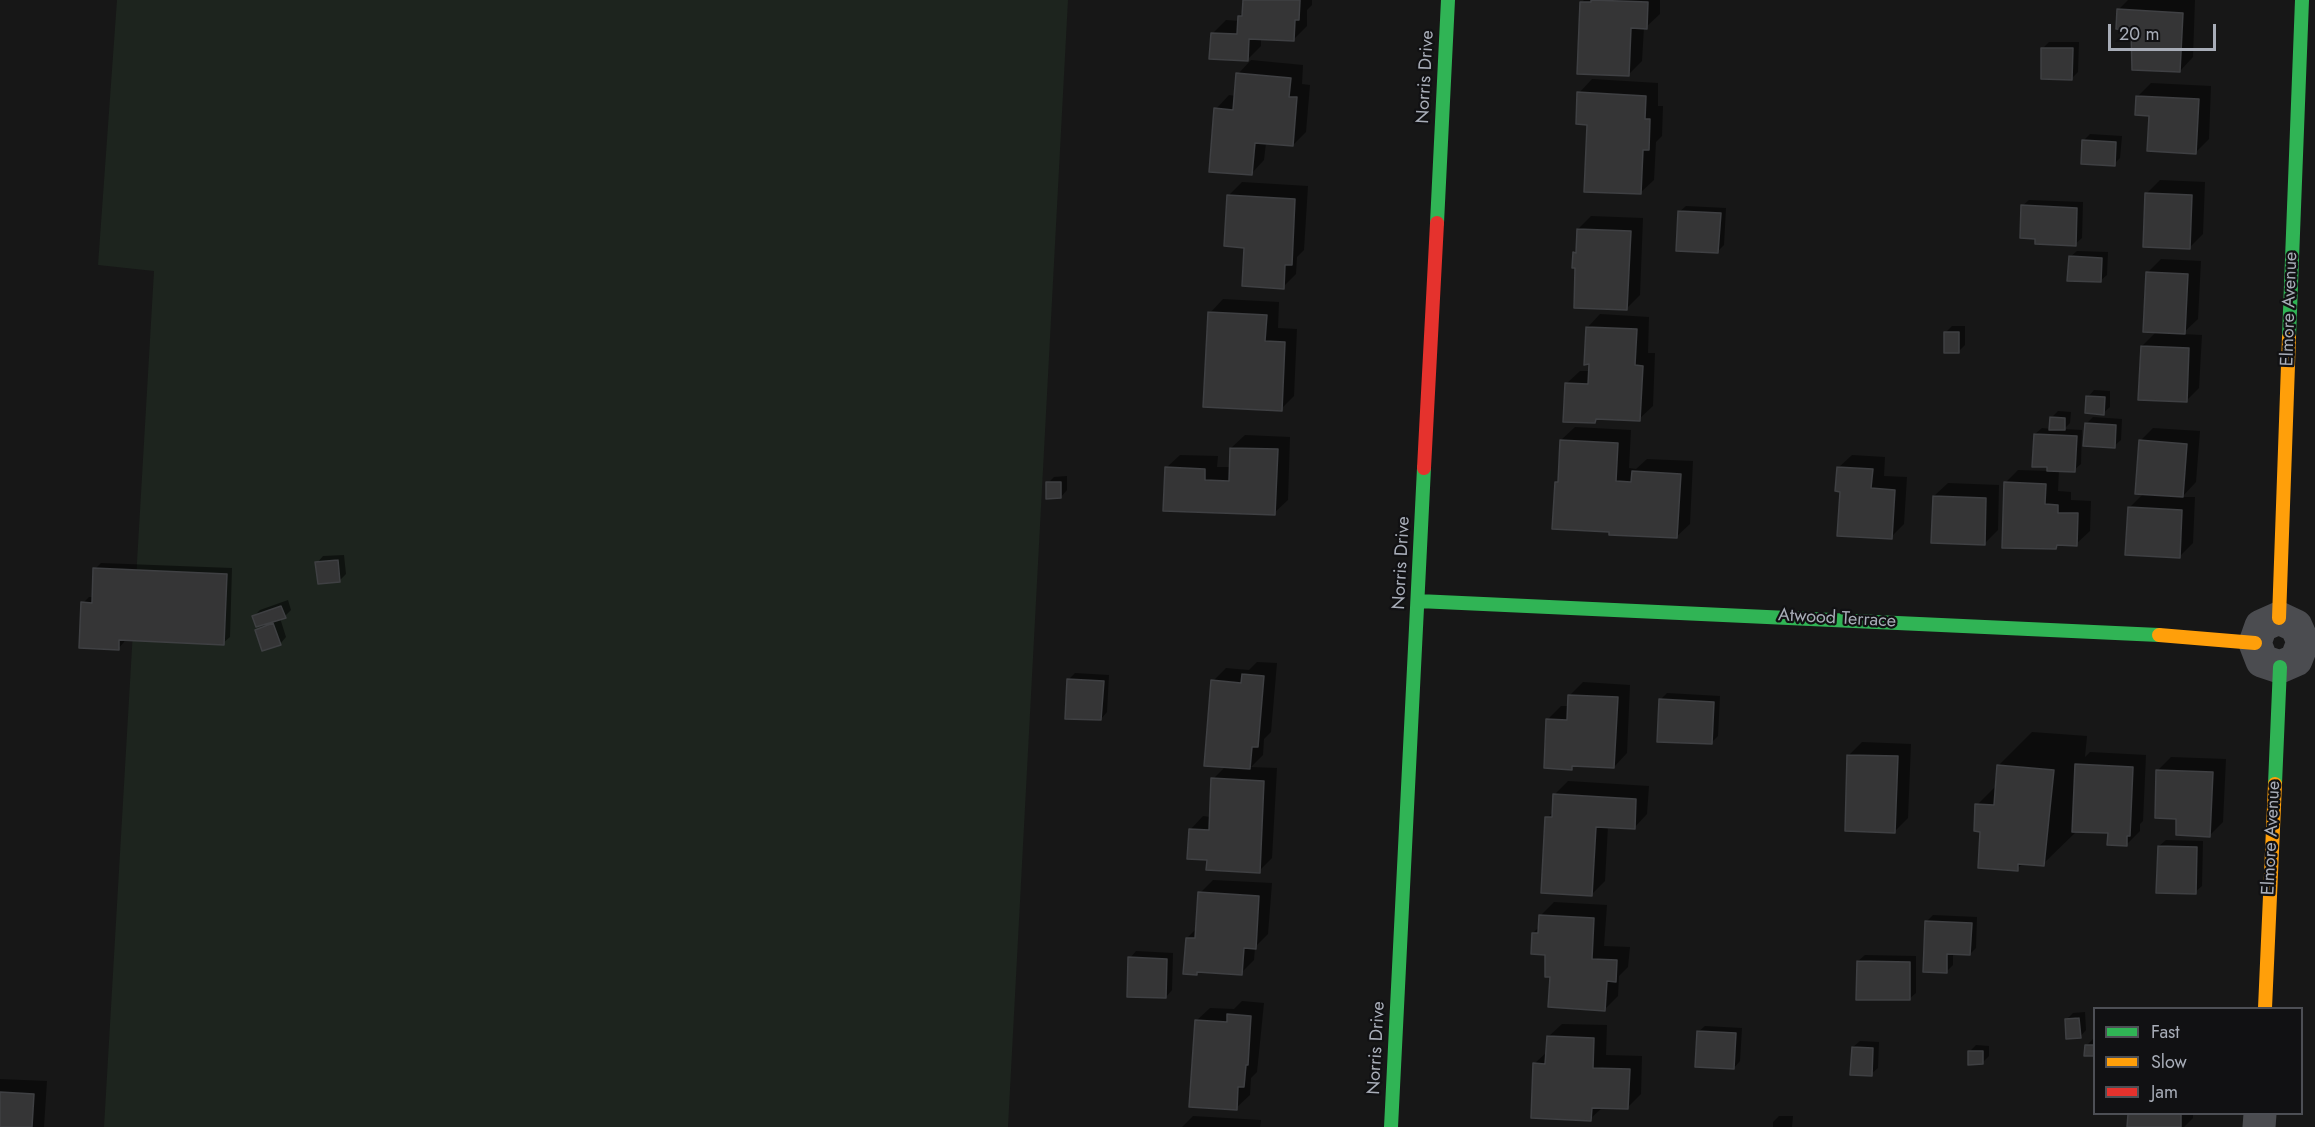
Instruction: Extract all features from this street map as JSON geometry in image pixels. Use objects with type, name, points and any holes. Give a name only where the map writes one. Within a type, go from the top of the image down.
[{"type":"street","name":"Norris Drive","points":[[1391,1127],[1448,0]]},
{"type":"street","name":"Elmore Avenue","points":[[2279,618],[2302,0]]},
{"type":"street","name":"Atwood Terrace","points":[[1418,601],[2142,633],[2254,643]]},
{"type":"street","points":[[2279,618],[2296,626],[2309,643],[2296,660],[2280,667],[2262,661],[2254,643],[2261,626],[2279,618]]},
{"type":"street","name":"Elmore Avenue","points":[[2265,1007],[2280,667]]},
{"type":"shaded area","points":[[117,0],[1068,0],[1008,1127],[104,1127],[154,271],[98,265]]},
{"type":"building","points":[[1243,0],[1300,0],[1299,20],[1295,20],[1294,41],[1249,39],[1248,61],[1209,59],[1211,33],[1237,34],[1238,16],[1242,16]]},
{"type":"building","points":[[1591,0],[1648,2],[1647,29],[1631,28],[1629,76],[1577,74],[1580,2],[1591,2]]},
{"type":"building","points":[[2117,9],[2183,13],[2180,72],[2132,70],[2131,30],[2116,29]]},
{"type":"building","points":[[2041,48],[2073,48],[2072,80],[2041,79]]},
{"type":"building","points":[[1236,73],[1291,78],[1289,97],[1297,97],[1293,146],[1255,143],[1252,175],[1209,172],[1214,108],[1233,110]]},
{"type":"building","points":[[1577,92],[1646,96],[1645,119],[1650,119],[1649,150],[1643,150],[1641,194],[1584,192],[1587,125],[1576,124]]},
{"type":"building","points":[[2136,96],[2199,99],[2196,154],[2147,151],[2149,116],[2135,115]]},
{"type":"building","points":[[2082,140],[2116,142],[2115,166],[2081,164]]},
{"type":"building","points":[[2145,193],[2192,195],[2190,249],[2143,247]]},
{"type":"building","points":[[1227,195],[1295,199],[1292,265],[1285,265],[1284,289],[1242,286],[1244,248],[1224,246]]},
{"type":"building","points":[[2021,205],[2077,208],[2076,246],[2035,244],[2035,239],[2020,238]]},
{"type":"building","points":[[1678,211],[1721,213],[1718,253],[1676,251]]},
{"type":"building","points":[[1577,229],[1631,231],[1627,310],[1574,308],[1575,268],[1572,268],[1573,252],[1576,253]]},
{"type":"building","points":[[2069,256],[2102,258],[2101,282],[2067,281]]},
{"type":"building","points":[[2146,272],[2188,274],[2185,334],[2143,332]]},
{"type":"building","points":[[1208,312],[1267,315],[1265,341],[1285,342],[1282,411],[1203,407]]},
{"type":"building","points":[[1586,327],[1637,329],[1635,365],[1643,366],[1640,421],[1596,419],[1595,423],[1563,422],[1565,383],[1588,384],[1589,364],[1584,365]]},
{"type":"building","points":[[1944,332],[1959,332],[1959,353],[1944,353]]},
{"type":"building","points":[[2141,346],[2189,348],[2187,402],[2138,400]]},
{"type":"building","points":[[2086,396],[2105,397],[2104,415],[2085,413]]},
{"type":"building","points":[[2050,417],[2065,418],[2065,430],[2049,430]]},
{"type":"building","points":[[2085,423],[2116,425],[2115,448],[2083,446]]},
{"type":"building","points":[[2034,434],[2077,436],[2075,472],[2047,471],[2047,467],[2032,467]]},
{"type":"building","points":[[1560,440],[1618,443],[1616,481],[1631,482],[1632,471],[1681,474],[1677,538],[1609,535],[1609,532],[1552,529]]},
{"type":"building","points":[[2139,440],[2187,444],[2183,497],[2135,494]]},
{"type":"building","points":[[1230,448],[1278,449],[1275,515],[1163,511],[1165,467],[1205,469],[1205,480],[1229,481]]},
{"type":"building","points":[[1837,467],[1873,469],[1871,488],[1895,490],[1892,539],[1837,536],[1840,492],[1835,491]]},
{"type":"building","points":[[1046,482],[1061,482],[1061,498],[1046,499]]},
{"type":"building","points":[[2004,482],[2046,484],[2045,504],[2058,505],[2058,513],[2078,513],[2077,546],[2057,545],[2056,549],[2002,548]]},
{"type":"building","points":[[1933,496],[1986,498],[1985,545],[1931,543]]},
{"type":"building","points":[[2128,507],[2182,510],[2180,558],[2125,555]]},
{"type":"building","points":[[338,560],[340,582],[318,584],[315,562]]},
{"type":"building","points":[[93,568],[227,574],[224,645],[119,640],[119,650],[79,648],[81,602],[92,603]]},
{"type":"building","points":[[281,606],[286,618],[256,627],[252,616]]},
{"type":"building","points":[[273,623],[281,645],[262,651],[255,630]]},
{"type":"building","points":[[1242,674],[1264,676],[1258,747],[1252,747],[1250,769],[1204,766],[1211,680],[1241,683]]},
{"type":"building","points":[[1067,679],[1104,681],[1101,720],[1065,719]]},
{"type":"building","points":[[1568,695],[1618,697],[1614,768],[1572,766],[1572,770],[1544,768],[1546,719],[1567,720]]},
{"type":"building","points":[[1659,699],[1714,702],[1712,744],[1657,742]]},
{"type":"building","points":[[1847,755],[1898,756],[1895,833],[1845,831]]},
{"type":"building","points":[[2075,764],[2133,767],[2130,836],[2127,836],[2127,846],[2107,845],[2108,833],[2072,832]]},
{"type":"building","points":[[1997,765],[2054,770],[2044,866],[2018,864],[2018,871],[1978,868],[1980,832],[1974,831],[1975,804],[1994,805]]},
{"type":"building","points":[[2156,770],[2213,772],[2210,837],[2176,835],[2176,819],[2155,818]]},
{"type":"building","points":[[1211,778],[1264,781],[1260,873],[1206,870],[1207,860],[1187,859],[1189,829],[1209,830]]},
{"type":"building","points":[[1553,794],[1636,799],[1635,829],[1596,827],[1592,896],[1541,893],[1545,817],[1552,817]]},
{"type":"building","points":[[2158,846],[2197,847],[2196,894],[2156,893]]},
{"type":"building","points":[[1198,892],[1259,896],[1256,949],[1244,948],[1242,975],[1197,972],[1197,975],[1183,974],[1186,938],[1195,938]]},
{"type":"building","points":[[1539,915],[1594,918],[1592,959],[1617,960],[1616,982],[1607,981],[1605,1011],[1548,1007],[1550,977],[1545,977],[1545,955],[1531,954],[1532,933],[1538,933]]},
{"type":"building","points":[[1925,921],[1972,923],[1970,955],[1947,954],[1947,973],[1923,972]]},
{"type":"building","points":[[1128,957],[1167,959],[1166,998],[1127,997]]},
{"type":"building","points":[[1857,961],[1910,962],[1910,1000],[1856,1000]]},
{"type":"building","points":[[1227,1014],[1251,1016],[1248,1065],[1246,1065],[1244,1087],[1238,1087],[1237,1110],[1189,1107],[1195,1020],[1227,1022]]},
{"type":"building","points":[[2079,1018],[2081,1038],[2066,1039],[2065,1019]]},
{"type":"building","points":[[1697,1031],[1736,1033],[1734,1069],[1695,1067]]},
{"type":"building","points":[[1547,1036],[1594,1038],[1593,1068],[1630,1069],[1628,1109],[1592,1108],[1591,1121],[1531,1118],[1533,1063],[1545,1064]]},
{"type":"building","points":[[2085,1045],[2093,1045],[2093,1056],[2084,1056]]},
{"type":"building","points":[[1852,1047],[1873,1048],[1872,1076],[1850,1075]]},
{"type":"building","points":[[1968,1051],[1983,1051],[1983,1064],[1968,1065]]},
{"type":"building","points":[[0,1092],[34,1094],[32,1127],[0,1127]]},
{"type":"building","points":[[2128,1115],[2181,1115],[2181,1127],[2127,1127]]},
{"type":"traffic: fast","points":[[1437,223],[1448,0]]},
{"type":"traffic: fast","points":[[2289,337],[2302,0]]},
{"type":"traffic: fast","points":[[1391,1127],[1424,468]]},
{"type":"traffic: fast","points":[[1418,601],[2159,635]]},
{"type":"traffic: fast","points":[[2275,784],[2280,667]]},
{"type":"traffic: slow","points":[[2279,618],[2289,337]]},
{"type":"traffic: slow","points":[[2159,635],[2255,643]]},
{"type":"traffic: slow","points":[[2265,1007],[2275,784]]},
{"type":"traffic: jam","points":[[1424,468],[1437,223]]}]
